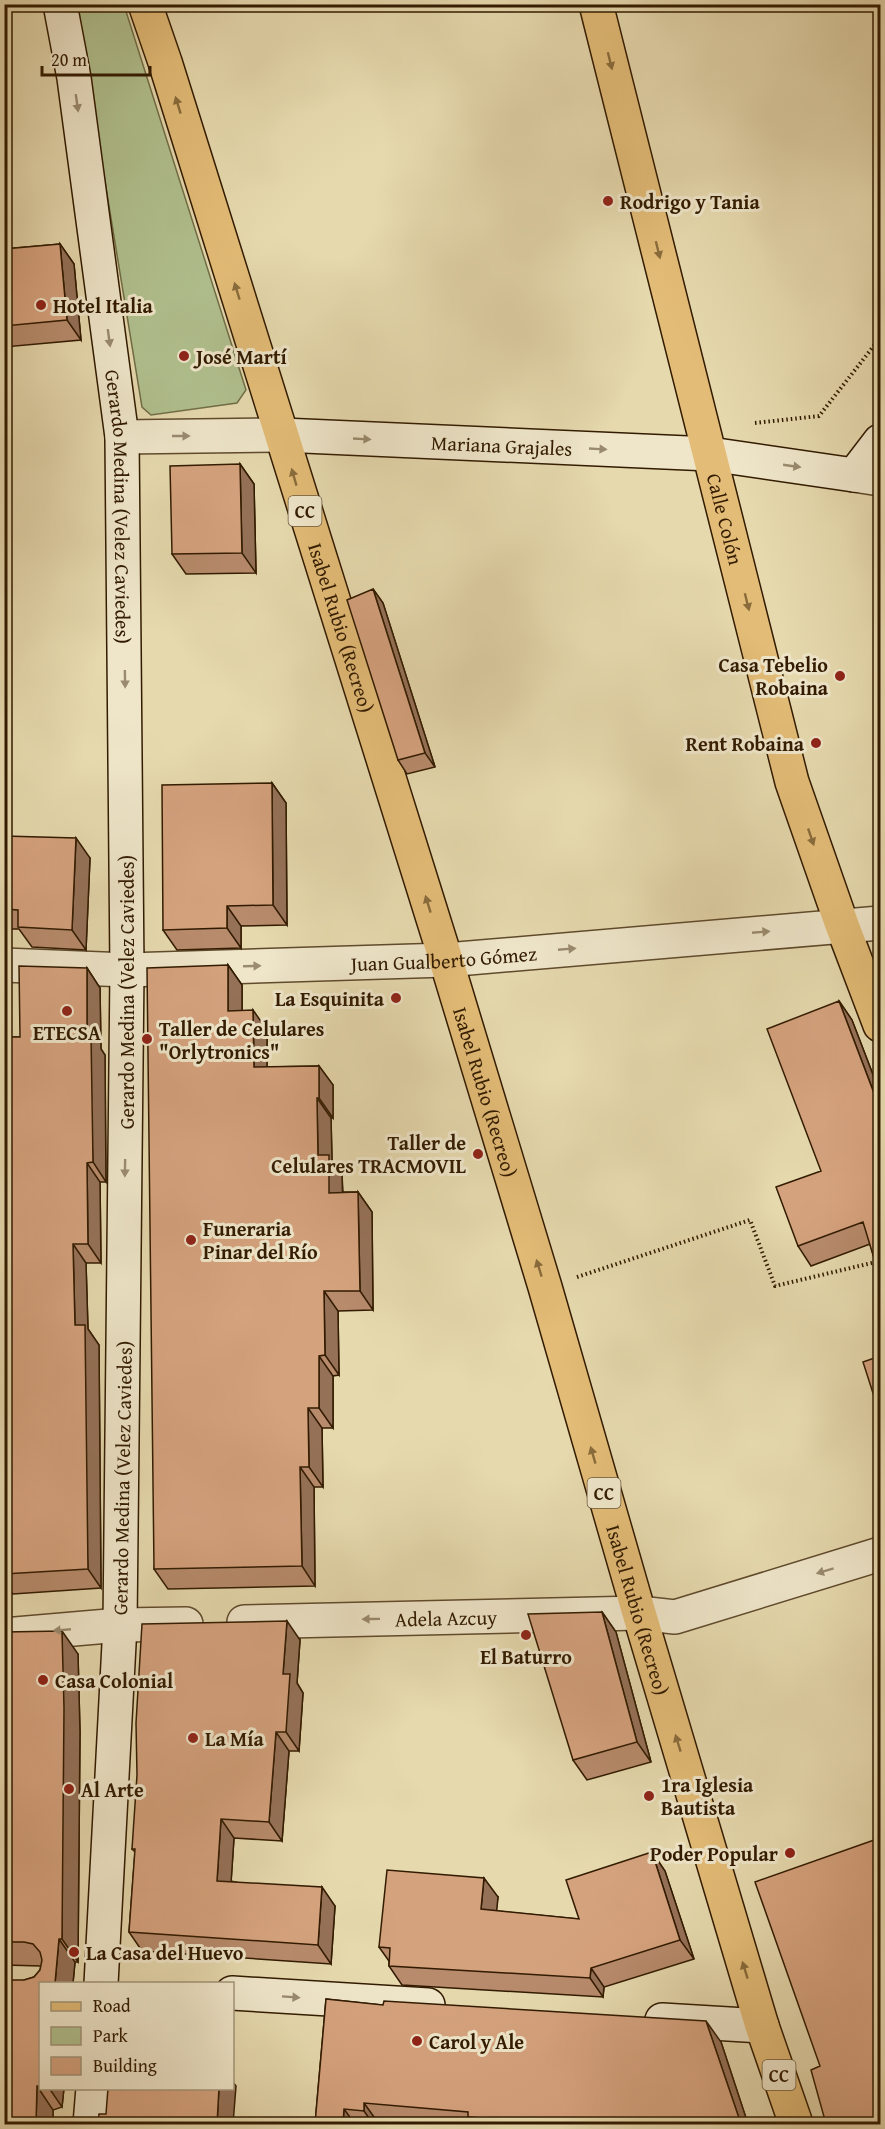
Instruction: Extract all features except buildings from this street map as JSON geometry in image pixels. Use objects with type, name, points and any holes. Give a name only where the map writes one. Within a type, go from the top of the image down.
[{"type":"main road","name":"Isabel Rubio (Recreo)","points":[[145,4],[446,960],[545,1287],[762,2026],[796,2124]]},
{"type":"main road","name":"Calle Colón","points":[[596,4],[792,782],[842,926],[880,1025]]},
{"type":"street","name":"Gerardo Medina (Velez Caviedes)","points":[[60,4],[74,78],[122,436],[127,970],[120,1625],[101,1982]]},
{"type":"street","name":"Mariana Grajales","points":[[122,436],[282,435],[707,441],[868,477]]},
{"type":"street","points":[[868,477],[880,441]]},
{"type":"street","name":"Juan Gualberto Gómez","points":[[4,965],[127,970],[446,960],[880,923]]},
{"type":"street","name":"Adela Azcuy","points":[[4,1635],[120,1625],[639,1613],[675,1617],[880,1554]]},
{"type":"street","points":[[234,1993],[456,2007]]},
{"type":"street","points":[[633,2018],[762,2026]]},
{"type":"street","points":[[90,2124],[93,2090]]},
{"type":"path","points":[[707,441],[819,416],[880,338]]},
{"type":"path","points":[[545,1287],[750,1220],[775,1286],[880,1261]]},
{"type":"green space","points":[[76,5],[124,5],[246,390],[237,403],[151,415],[142,407]]},
{"type":"place","name":"Rodrigo y Tania","points":[[608,201]]},
{"type":"place","name":"Hotel Italia","points":[[41,305]]},
{"type":"place","name":"José Martí","points":[[184,356]]},
{"type":"place","name":"Casa Tebelio Robaina","points":[[840,676]]},
{"type":"place","name":"Rent Robaina","points":[[816,743]]},
{"type":"place","name":"La Esquinita","points":[[396,998]]},
{"type":"place","name":"ETECSA","points":[[67,1011]]},
{"type":"place","name":"Taller de Celulares \"Orlytronics\"","points":[[147,1039]]},
{"type":"place","name":"Taller de Celulares TRACMOVIL","points":[[478,1154]]},
{"type":"place","name":"Funeraria Pinar del Río","points":[[191,1240]]},
{"type":"place","name":"El Baturro","points":[[526,1635]]},
{"type":"place","name":"Casa Colonial","points":[[43,1680]]},
{"type":"place","name":"La Mía","points":[[193,1738]]},
{"type":"place","name":"Al Arte","points":[[69,1789]]},
{"type":"place","name":"1ra Iglesia Bautista","points":[[649,1796]]},
{"type":"place","name":"Poder Popular","points":[[790,1853]]},
{"type":"place","name":"La Casa del Huevo","points":[[74,1952]]},
{"type":"place","name":"Carol y Ale","points":[[417,2041]]}]
